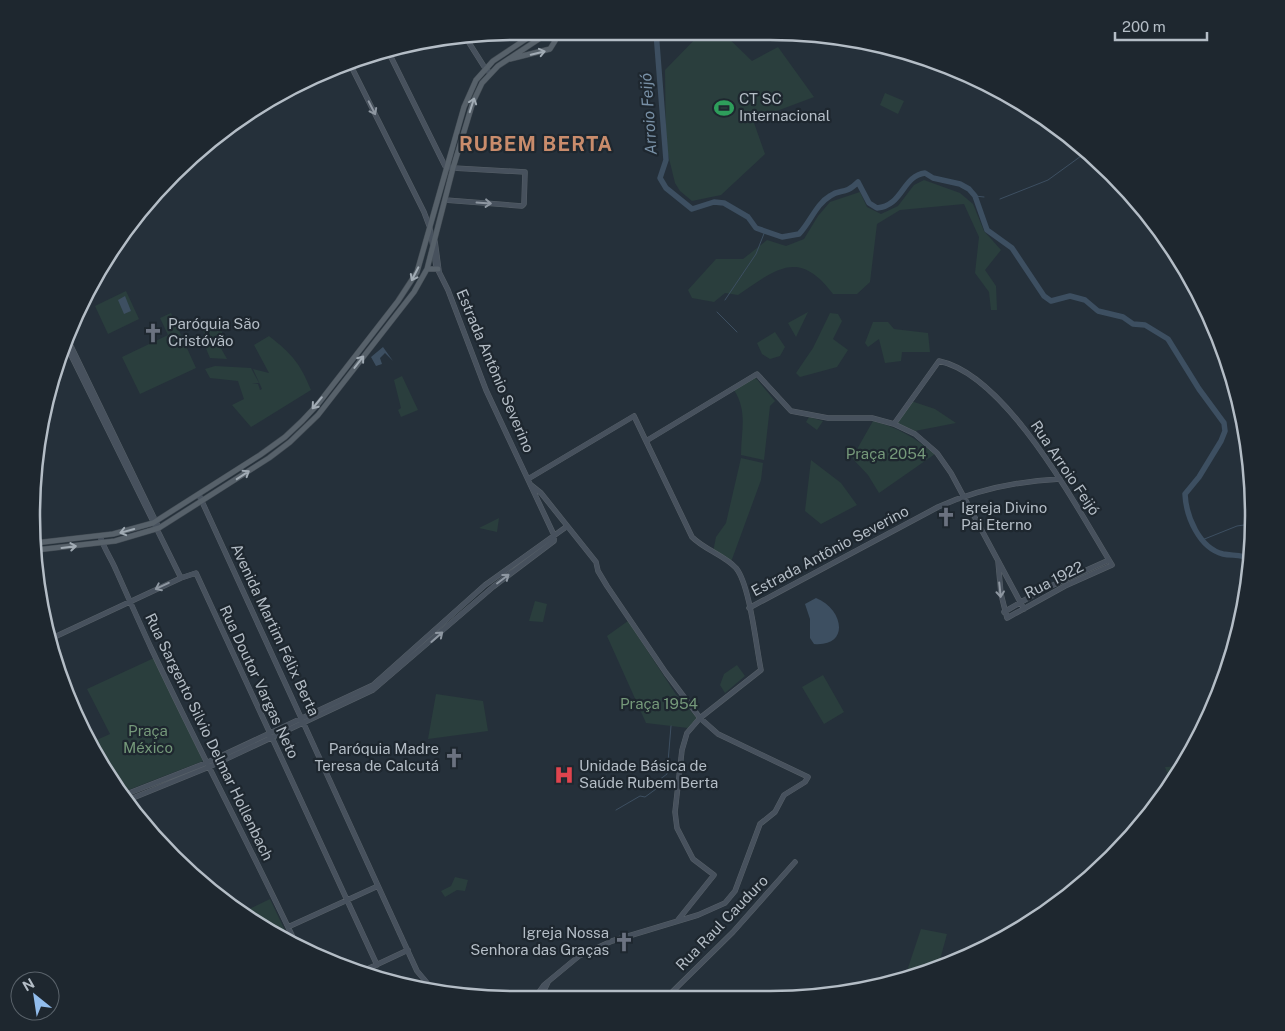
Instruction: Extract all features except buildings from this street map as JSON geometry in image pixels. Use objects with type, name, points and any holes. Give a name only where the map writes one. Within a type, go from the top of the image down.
[{"type":"main road","points":[[41,549],[102,543],[128,538],[157,528],[203,502],[270,458],[318,415],[414,292],[427,269],[442,216],[450,168],[468,94],[485,68],[525,40]]},
{"type":"main road","points":[[41,542],[125,532],[154,522],[199,495],[285,437],[318,404],[409,286],[421,263],[434,215],[475,96],[490,73],[536,40]]},
{"type":"main road","points":[[506,60],[550,49],[554,40]]},
{"type":"main road","points":[[427,269],[438,271]]},
{"type":"street","points":[[469,42],[490,73]]},
{"type":"street","points":[[391,56],[444,164],[450,168],[525,172],[523,205],[445,200]]},
{"type":"street","name":"Estrada Antônio Severino","points":[[352,69],[424,212],[430,228],[432,253],[438,271],[486,390],[554,535]]},
{"type":"street","points":[[424,212],[442,216]]},
{"type":"street","name":"Estrada Antônio Severino","points":[[435,242],[438,271]]},
{"type":"street","points":[[71,347],[154,522]]},
{"type":"street","points":[[55,637],[181,578],[69,352]]},
{"type":"street","name":"Rua Arroio Feijó","points":[[894,424],[938,361],[974,379],[1005,406],[1023,426],[1060,480],[1112,565]]},
{"type":"street","points":[[646,441],[757,374],[791,411],[828,418],[872,418],[894,424],[915,434],[937,453],[951,473],[1024,609]]},
{"type":"street","name":"Estrada Antônio Severino","points":[[529,481],[634,416],[688,531],[697,542],[736,569],[742,580],[749,608],[938,507],[963,496],[1040,480],[1060,480]]},
{"type":"street","points":[[529,481],[541,492],[566,527],[596,562],[598,571],[607,586],[666,673],[700,718],[718,734],[808,777],[805,782],[784,795],[775,812],[760,824],[731,897],[718,907],[612,941],[579,956],[549,981],[541,991]]},
{"type":"street","name":"Avenida Martim Félix Berta","points":[[199,495],[378,886],[418,971],[427,983]]},
{"type":"street","points":[[302,721],[373,685],[485,585],[566,527]]},
{"type":"street","points":[[133,798],[209,767],[240,753],[270,736],[373,690],[493,587],[553,543],[554,535]]},
{"type":"street","name":"Rua Sargento Silvio Delmar Hollenbach","points":[[100,536],[116,568],[129,602],[206,763],[226,799],[292,935]]},
{"type":"street","name":"Rua 1922","points":[[1109,560],[1063,580],[1021,602],[1004,612],[1007,618],[1065,586],[1112,565]]},
{"type":"street","points":[[998,561],[1004,612]]},
{"type":"street","name":"Rua Doutor Vargas Neto","points":[[181,578],[194,572],[377,965]]},
{"type":"street","points":[[678,920],[714,875],[693,860],[677,828],[675,812],[682,750],[687,733],[700,718],[760,670],[749,608]]},
{"type":"street","points":[[419,644],[420,647],[424,648]]},
{"type":"street","points":[[413,650],[417,654]]},
{"type":"street","points":[[129,792],[270,736]]},
{"type":"street","points":[[238,748],[240,753]]},
{"type":"street","name":"Rua Raul Cauduro","points":[[673,991],[733,932],[795,862]]},
{"type":"street","points":[[288,927],[378,886]]},
{"type":"street","points":[[370,968],[408,950]]},
{"type":"street","points":[[544,991],[549,981]]},
{"type":"green space","name":"CT SC Internacional","points":[[694,40],[730,40],[752,61],[778,47],[814,97],[753,120],[765,154],[721,195],[692,201],[680,191],[675,183],[666,146],[665,70]]},
{"type":"green space","points":[[885,93],[904,101],[898,114],[880,105]]},
{"type":"green space","points":[[924,180],[960,193],[973,204],[984,231],[1001,250],[985,270],[996,286],[997,310],[991,310],[989,292],[975,273],[979,237],[964,204],[900,210],[877,224],[870,282],[857,294],[833,294],[821,280],[809,271],[798,267],[776,271],[738,295],[725,293],[714,302],[692,298],[688,290],[716,259],[743,259],[767,240],[786,246],[804,239],[818,216],[830,202],[860,192],[867,207],[881,214],[898,206],[914,185]]},
{"type":"green space","points":[[126,291],[139,319],[108,334],[95,306]]},
{"type":"green space","points":[[808,312],[796,337],[788,323]]},
{"type":"green space","points":[[171,313],[196,368],[140,394],[122,357],[168,335],[160,318]]},
{"type":"green space","points":[[830,313],[838,314],[842,321],[833,339],[848,350],[837,367],[800,377],[796,373],[813,348]]},
{"type":"green space","points":[[873,322],[888,322],[894,329],[928,333],[930,352],[902,352],[901,361],[885,363],[879,339],[868,347],[865,343]]},
{"type":"green space","points":[[217,323],[225,338],[218,343],[227,359],[210,358],[205,346],[209,343],[202,329]]},
{"type":"green space","points":[[775,332],[785,347],[780,356],[770,359],[762,354],[757,343]]},
{"type":"green space","points":[[269,336],[284,348],[294,360],[311,390],[251,427],[232,405],[244,399],[238,381],[210,378],[205,369],[215,366],[251,368],[259,383],[252,383],[258,384],[260,390],[262,389],[253,369],[269,373],[254,345]]},
{"type":"green space","points":[[402,376],[418,410],[401,417],[398,410],[401,408],[394,380]]},
{"type":"green space","points":[[755,377],[775,401],[770,406],[764,460],[741,455],[743,421],[741,406],[734,390]]},
{"type":"green space","points":[[911,401],[935,409],[956,423],[915,431],[897,423]]},
{"type":"green space","points":[[809,417],[823,421],[817,430],[806,422]]},
{"type":"green space","name":"Praça 2054","points":[[873,421],[890,426],[906,434],[935,454],[879,493],[868,475],[852,458]]},
{"type":"green space","points":[[741,458],[763,463],[761,480],[731,562],[713,552],[716,537],[726,523]]},
{"type":"green space","points":[[811,460],[841,483],[857,505],[821,524],[805,511]]},
{"type":"green space","points":[[499,518],[497,532],[479,528]]},
{"type":"green space","points":[[535,601],[547,604],[543,622],[529,621]]},
{"type":"green space","name":"Praça 1954","points":[[628,621],[675,693],[697,718],[688,728],[646,723],[607,636]]},
{"type":"green space","name":"Praça México","points":[[154,658],[203,761],[127,790],[97,740],[110,734],[87,689]]},
{"type":"green space","points":[[737,665],[745,676],[725,693],[720,685],[724,674]]},
{"type":"green space","points":[[823,675],[844,712],[824,724],[802,687]]},
{"type":"green space","points":[[436,694],[483,701],[488,731],[428,739]]},
{"type":"green space","points":[[1165,767],[1173,767],[1168,775]]},
{"type":"green space","points":[[455,877],[468,880],[465,891],[457,890],[445,897],[441,891],[451,886]]},
{"type":"green space","points":[[270,899],[285,931],[251,911],[249,909]]},
{"type":"green space","points":[[921,929],[947,934],[940,959],[907,971]]},
{"type":"water","points":[[125,296],[131,311],[124,314],[118,300]]},
{"type":"water","points":[[383,347],[393,361],[385,353],[380,358],[382,364],[376,366],[371,357]]},
{"type":"water","points":[[816,598],[833,610],[839,626],[838,634],[833,640],[826,643],[814,644],[810,638],[810,619],[805,604]]},
{"type":"waterway","name":"Arroio Feijó","points":[[657,40],[666,160],[660,178],[666,188],[692,209],[714,202],[724,203],[748,217],[756,228],[782,237],[799,234],[825,199],[837,192],[849,189],[858,182],[869,203],[877,208],[892,202],[911,179],[925,173],[933,178],[960,184],[969,189],[975,196],[987,230],[1012,248],[1044,296],[1051,301],[1070,296],[1085,300],[1098,311],[1123,317],[1133,324],[1145,325],[1168,339],[1199,389],[1224,423],[1225,431],[1221,441],[1199,477],[1185,494],[1191,521],[1201,538],[1215,551],[1243,556]]},
{"type":"waterway","points":[[1000,199],[1048,180],[1081,156]]},
{"type":"waterway","points":[[975,196],[984,197]]},
{"type":"waterway","points":[[725,300],[756,254],[765,231]]},
{"type":"waterway","points":[[717,312],[737,332]]},
{"type":"waterway","points":[[1202,540],[1237,526],[1245,525]]},
{"type":"waterway","points":[[616,810],[640,796],[645,797],[656,789],[659,780],[667,774],[671,726]]},
{"type":"place","name":"CT SC Internacional","points":[[724,108]]},
{"type":"place","name":"Paróquia São Cristóvão","points":[[153,333]]},
{"type":"place","name":"Igreja Divino Pai Eterno","points":[[946,517]]},
{"type":"place","name":"Paróquia Madre Teresa de Calcutá","points":[[454,758]]},
{"type":"place","name":"Unidade Básica de Saúde Rubem Berta","points":[[564,775]]},
{"type":"place","name":"Igreja Nossa Senhora das Graças","points":[[624,942]]},
{"type":"district","name":"RUBEM BERTA","points":[[536,144]]}]
